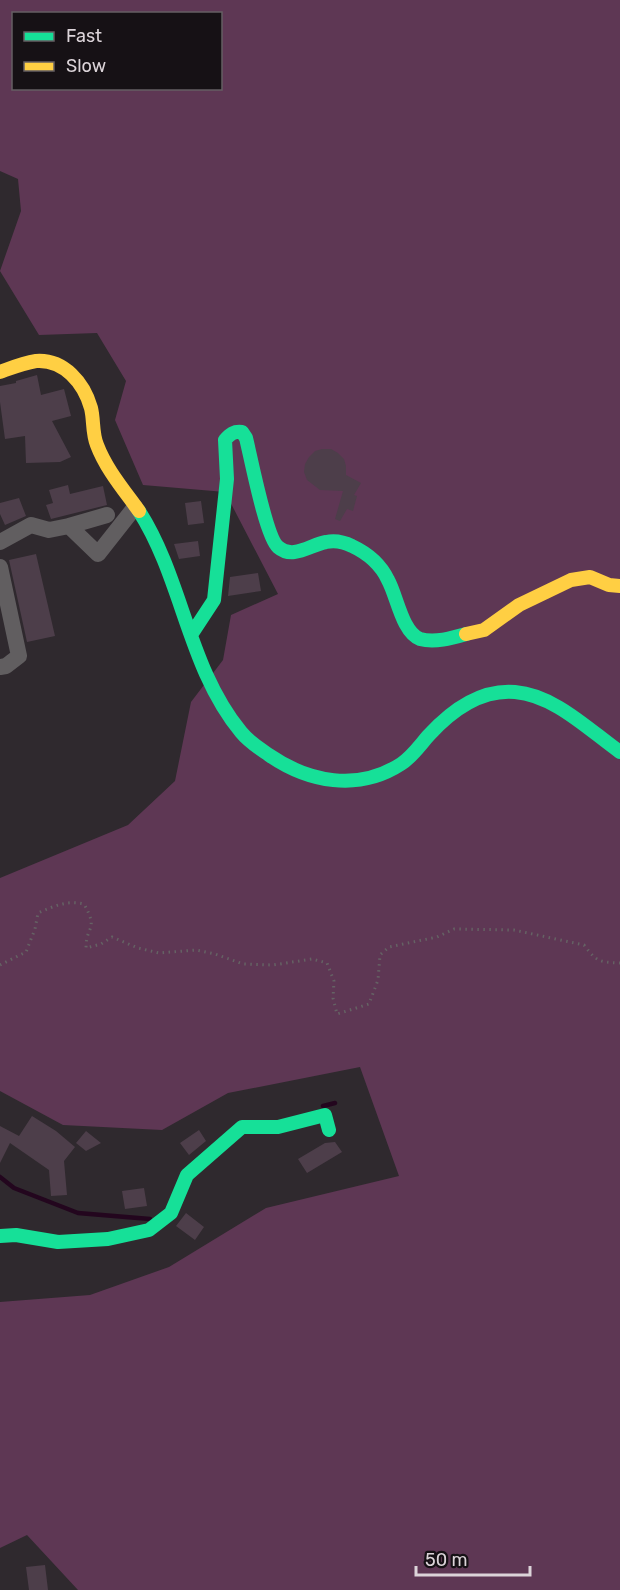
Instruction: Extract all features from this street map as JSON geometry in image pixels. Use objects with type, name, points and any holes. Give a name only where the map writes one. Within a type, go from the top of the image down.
[{"type":"street","points":[[0,372],[35,360],[52,362],[69,372],[86,392],[96,442],[119,485],[149,528],[165,560],[197,655],[219,703],[242,735],[287,767],[313,777],[334,780],[354,780],[390,771],[403,763],[420,747],[451,713],[493,693],[519,692],[541,700],[569,715],[620,752]]},
{"type":"street","points":[[191,635],[214,600],[227,479],[225,440],[229,434],[236,431],[242,432],[246,438],[268,525],[276,546],[294,553],[326,542],[344,542],[363,551],[388,579],[411,633],[421,639],[442,640],[484,630],[519,605],[571,580],[590,578],[609,585],[620,586]]},
{"type":"street","points":[[69,526],[98,554],[135,507]]},
{"type":"street","points":[[0,542],[31,525],[49,531],[107,515]]},
{"type":"street","points":[[0,567],[19,656],[6,666],[0,667]]},
{"type":"street","points":[[0,1236],[16,1235],[58,1242],[108,1239],[149,1230],[171,1213],[187,1175],[242,1127],[278,1127],[325,1115],[329,1130]]},
{"type":"path","points":[[0,965],[26,952],[35,929],[38,913],[57,904],[74,902],[84,904],[91,917],[92,927],[86,940],[86,948],[101,944],[112,937],[138,948],[159,953],[195,950],[243,964],[273,965],[312,959],[327,963],[334,981],[333,998],[337,1014],[369,1004],[378,980],[380,955],[389,946],[437,937],[454,929],[514,930],[584,945],[594,959],[620,963]]},
{"type":"shaded area","points":[[0,0],[620,0],[620,1590],[78,1590],[27,1535],[0,1548],[0,1302],[90,1295],[169,1267],[266,1208],[399,1176],[360,1067],[228,1093],[162,1130],[63,1125],[0,1091],[0,878],[128,825],[175,781],[191,702],[223,660],[231,615],[278,594],[225,492],[143,485],[115,420],[126,381],[97,333],[39,335],[0,271],[21,211],[18,179],[0,171]]},
{"type":"building","points":[[37,375],[41,395],[64,389],[71,416],[52,421],[71,457],[60,462],[26,463],[25,436],[5,439],[0,386]]},
{"type":"building","points":[[331,449],[338,453],[344,459],[346,475],[361,483],[354,495],[357,496],[353,511],[347,509],[340,521],[335,519],[343,491],[320,490],[307,480],[304,472],[309,457],[315,451]]},
{"type":"building","points":[[68,485],[70,494],[103,486],[107,505],[51,519],[46,505],[53,503],[49,490]]},
{"type":"building","points":[[19,498],[26,516],[5,525],[0,514],[0,503]]},
{"type":"building","points":[[201,501],[204,523],[188,525],[185,503]]},
{"type":"building","points":[[198,541],[200,556],[179,559],[174,544]]},
{"type":"building","points":[[36,554],[55,636],[27,642],[9,560]]},
{"type":"building","points":[[258,573],[261,591],[228,596],[230,577]]},
{"type":"building","points":[[32,1116],[56,1131],[75,1147],[64,1161],[67,1195],[51,1196],[49,1170],[10,1143],[0,1163],[0,1126],[19,1136]]},
{"type":"building","points":[[199,1130],[206,1141],[189,1155],[180,1143]]},
{"type":"building","points":[[86,1131],[101,1143],[86,1151],[76,1143]]},
{"type":"building","points":[[335,1142],[342,1152],[307,1173],[298,1159],[325,1143]]},
{"type":"building","points":[[144,1188],[147,1206],[125,1209],[122,1191]]},
{"type":"building","points":[[186,1213],[204,1227],[195,1240],[176,1226]]},
{"type":"building","points":[[45,1565],[48,1590],[29,1590],[26,1567]]},
{"type":"waterway","points":[[323,1106],[335,1103]]},
{"type":"waterway","points":[[0,1177],[14,1188],[78,1213],[150,1219]]},
{"type":"traffic: fast","points":[[191,635],[214,600],[227,479],[225,440],[232,433],[239,432],[242,432],[246,438],[264,513],[273,540],[278,547],[284,551],[296,552],[329,541],[346,543],[363,552],[382,569],[404,621],[414,635],[420,639],[443,640],[466,634]]},
{"type":"traffic: fast","points":[[139,511],[154,538],[197,652],[223,707],[247,739],[284,764],[300,772],[334,780],[351,781],[385,773],[409,758],[438,726],[467,703],[502,692],[515,692],[544,700],[570,715],[620,752]]},
{"type":"traffic: fast","points":[[0,1236],[16,1235],[58,1242],[108,1239],[149,1230],[171,1213],[187,1175],[242,1127],[278,1127],[325,1115],[329,1130]]},
{"type":"traffic: slow","points":[[0,372],[22,364],[46,361],[64,368],[71,374],[88,399],[95,440],[101,454],[139,511]]},
{"type":"traffic: slow","points":[[466,634],[484,630],[519,605],[571,580],[590,577],[609,585],[620,586]]}]
